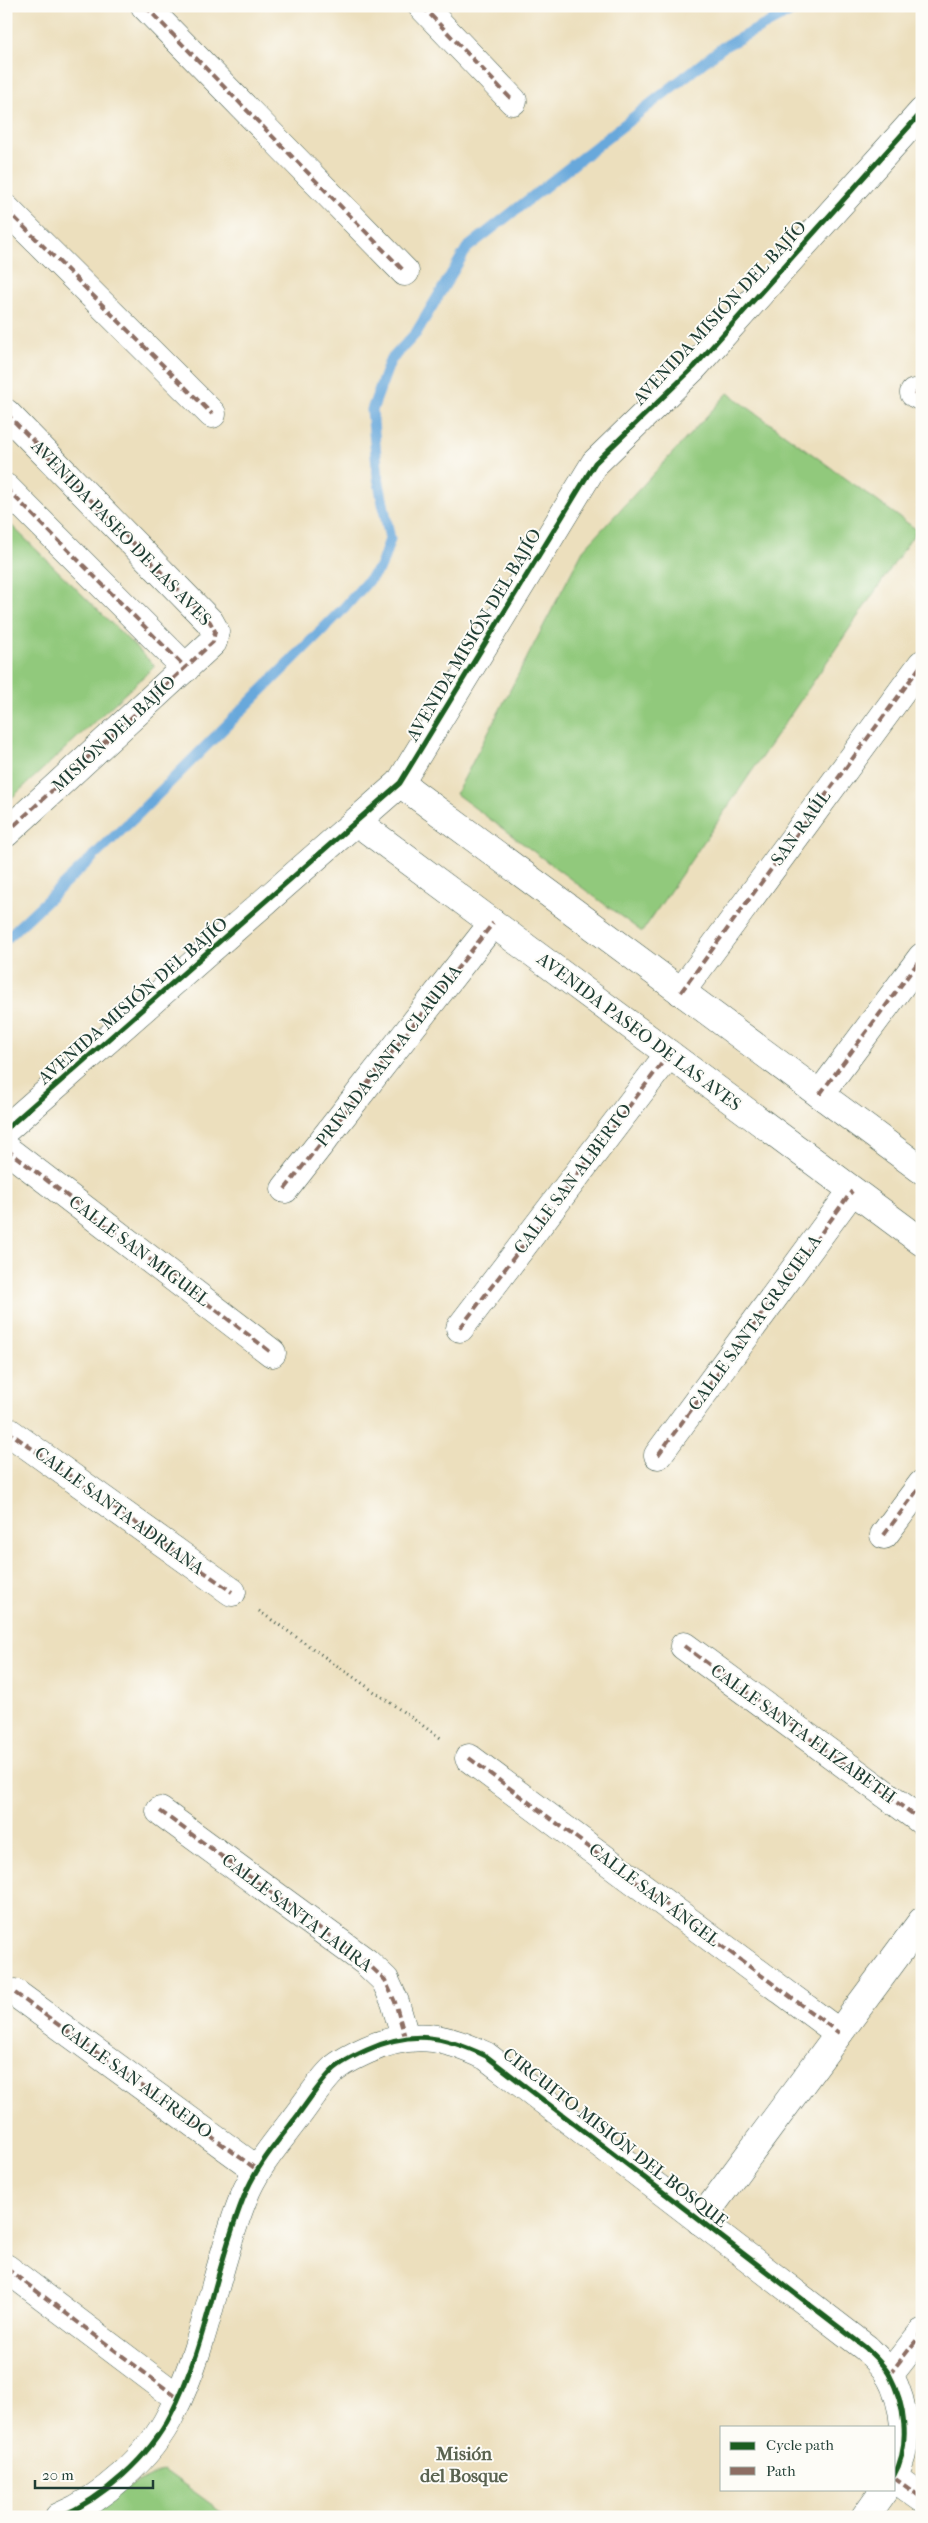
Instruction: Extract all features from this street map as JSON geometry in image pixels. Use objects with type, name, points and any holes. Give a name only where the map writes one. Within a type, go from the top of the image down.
[{"type":"street","points":[[145,6],[405,272]]},
{"type":"street","points":[[422,6],[514,101]]},
{"type":"street","name":"AVENIDA MISIÓN DEL BAJÍO","points":[[6,1129],[400,783],[595,463],[694,367],[922,112]]},
{"type":"street","points":[[6,208],[212,414]]},
{"type":"street","name":"AVENIDA PASEO DE LAS AVES","points":[[6,413],[210,622],[215,631]]},
{"type":"street","points":[[6,488],[186,668]]},
{"type":"street","name":"MISIÓN DEL BAJÍO","points":[[6,833],[213,642],[215,631]]},
{"type":"street","name":"SAN RAÚL","points":[[681,992],[922,664]]},
{"type":"street","points":[[400,783],[922,1170]]},
{"type":"street","name":"AVENIDA PASEO DE LAS AVES","points":[[356,822],[922,1242]]},
{"type":"street","name":"PRIVADA SANTA CLAUDIA","points":[[285,1188],[493,923]]},
{"type":"street","points":[[820,1094],[922,957]]},
{"type":"street","name":"CALLE SAN ALBERTO","points":[[460,1328],[669,1054]]},
{"type":"street","name":"CALLE SAN MIGUEL","points":[[6,1149],[272,1353]]},
{"type":"street","name":"CALLE SANTA GRACIELA","points":[[658,1455],[852,1190]]},
{"type":"street","name":"CALLE SANTA ADRIANA","points":[[6,1430],[232,1592]]},
{"type":"street","points":[[884,1535],[922,1484]]},
{"type":"street","name":"CALLE SANTA ELIZABETH","points":[[684,1646],[922,1821]]},
{"type":"street","name":"CALLE SAN ÁNGEL","points":[[469,1758],[839,2033]]},
{"type":"street","name":"CALLE SANTA LAURA","points":[[160,1811],[366,1962],[385,1980],[395,2002],[405,2037]]},
{"type":"street","name":"CIRCUITO MISIÓN DEL BOSQUE","points":[[700,2222],[922,1920]]},
{"type":"street","name":"CALLE SAN ALFREDO","points":[[15,1993],[256,2169]]},
{"type":"street","name":"CIRCUITO MISIÓN DEL BOSQUE","points":[[59,2517],[93,2500],[115,2482],[146,2449],[170,2416],[191,2370],[243,2199],[256,2169],[334,2069],[354,2055],[405,2037],[431,2037],[458,2042],[486,2056],[866,2348],[889,2375],[904,2421],[905,2443],[900,2465],[896,2473]]},
{"type":"street","points":[[6,2268],[178,2398]]},
{"type":"street","points":[[889,2375],[922,2333]]},
{"type":"street","points":[[896,2478],[922,2498]]},
{"type":"street","points":[[865,2517],[884,2490]]},
{"type":"path","points":[[232,1592],[469,1758]]},
{"type":"green space","points":[[728,393],[917,530],[642,932],[456,794],[583,550]]},
{"type":"green space","points":[[6,520],[155,666],[6,803]]},
{"type":"green space","points":[[164,2470],[229,2517],[68,2517]]},
{"type":"waterway","points":[[6,939],[133,819],[345,607],[381,566],[390,539],[378,478],[372,410],[390,361],[416,333],[467,248],[723,47],[801,6]]},
{"type":"marked path","points":[[145,6],[405,272]]},
{"type":"marked path","points":[[422,6],[513,101]]},
{"type":"marked path","points":[[6,209],[212,414]]},
{"type":"marked path","points":[[914,393],[922,397]]},
{"type":"marked path","points":[[6,413],[210,622],[215,631],[213,642],[6,833]]},
{"type":"marked path","points":[[6,488],[186,668]]},
{"type":"marked path","points":[[681,992],[922,664]]},
{"type":"marked path","points":[[285,1189],[493,923]]},
{"type":"marked path","points":[[820,1094],[922,957]]},
{"type":"marked path","points":[[460,1328],[669,1054]]},
{"type":"marked path","points":[[6,1149],[272,1353]]},
{"type":"marked path","points":[[658,1455],[852,1191]]},
{"type":"marked path","points":[[6,1430],[232,1592]]},
{"type":"marked path","points":[[884,1535],[922,1484]]},
{"type":"marked path","points":[[684,1646],[922,1821]]},
{"type":"marked path","points":[[469,1758],[839,2033]]},
{"type":"marked path","points":[[160,1811],[366,1962],[385,1980],[395,2002],[405,2037]]},
{"type":"marked path","points":[[15,1993],[256,2169]]},
{"type":"marked path","points":[[6,2268],[178,2398]]},
{"type":"marked path","points":[[889,2375],[922,2333]]},
{"type":"marked path","points":[[896,2479],[922,2498]]},
{"type":"cycle path","points":[[6,1129],[400,783],[595,463],[694,367],[922,112]]},
{"type":"cycle path","points":[[59,2517],[108,2488],[138,2461],[162,2430],[183,2388],[193,2362],[233,2226],[243,2199],[253,2177],[273,2148],[323,2081],[338,2066],[354,2056],[383,2044],[413,2038],[427,2038],[455,2043],[486,2056],[866,2348],[889,2374],[899,2398],[904,2424],[904,2438],[903,2451],[896,2470]]},
{"type":"district","name":"Misión del Bosque","points":[[464,2465]]}]
